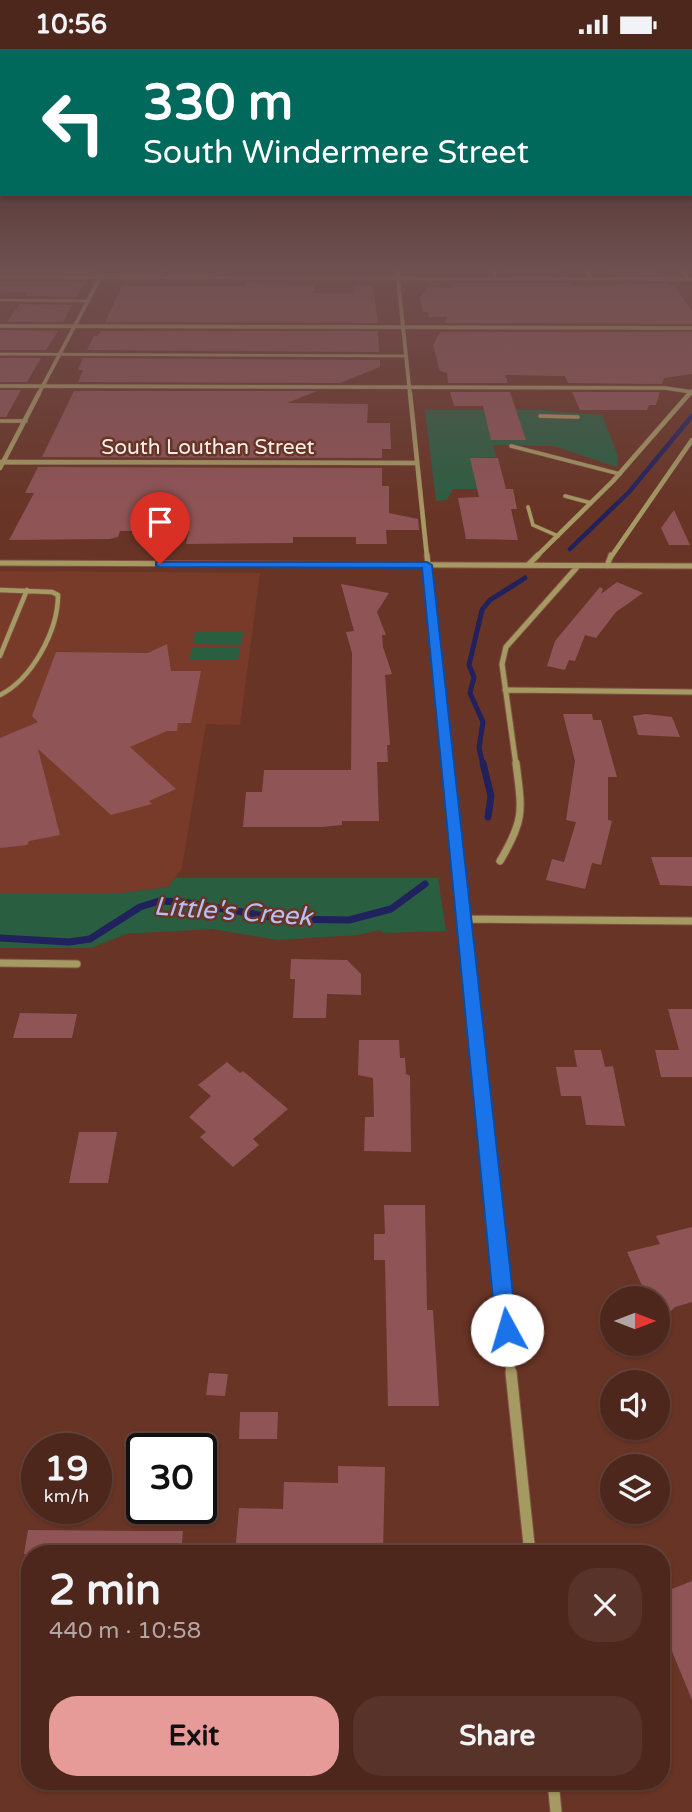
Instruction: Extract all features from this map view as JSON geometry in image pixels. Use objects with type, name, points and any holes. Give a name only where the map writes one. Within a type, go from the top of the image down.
[{"type":"street","points":[[0,468],[63,350]]},
{"type":"street","points":[[405,350],[529,1545]]},
{"type":"street","points":[[0,386],[665,388],[692,391]]},
{"type":"street","points":[[527,565],[620,474],[692,391]]},
{"type":"street","points":[[607,566],[613,551],[692,440]]},
{"type":"street","name":"South Louthan Street","points":[[2,462],[417,463]]},
{"type":"street","points":[[0,563],[692,566]]},
{"type":"street","points":[[500,861],[518,831],[522,811],[502,664],[506,647],[578,566]]},
{"type":"street","points":[[505,690],[692,692]]},
{"type":"street","points":[[464,919],[692,921]]},
{"type":"street","points":[[0,963],[77,964]]},
{"type":"street","points":[[554,1790],[556,1812]]},
{"type":"lane","points":[[0,355],[406,356]]},
{"type":"lane","points":[[540,416],[578,417]]},
{"type":"lane","points":[[0,421],[26,421]]},
{"type":"lane","points":[[511,446],[620,474]]},
{"type":"lane","points":[[565,496],[591,503]]},
{"type":"lane","points":[[528,507],[533,525],[558,536]]},
{"type":"lane","points":[[0,590],[52,592],[58,595],[58,602],[31,674],[17,688],[0,695]]},
{"type":"lane","points":[[0,656],[27,590]]},
{"type":"shaded area","points":[[0,571],[260,573],[240,725],[206,724],[182,868],[168,887],[121,893],[0,893]]},
{"type":"green space","points":[[425,410],[542,410],[602,415],[618,456],[617,467],[554,446],[493,445],[496,457],[471,458],[477,489],[453,489],[447,500],[436,501]]},
{"type":"green space","points":[[195,632],[243,632],[241,645],[193,644]]},
{"type":"green space","points":[[192,647],[240,647],[238,660],[189,660]]},
{"type":"green space","points":[[175,878],[438,878],[446,931],[383,933],[380,930],[358,935],[277,940],[212,929],[126,934],[91,948],[0,948],[0,893],[121,893],[168,887]]},
{"type":"building","points":[[127,350],[379,350],[379,352]]},
{"type":"building","points":[[434,350],[692,350],[692,374],[664,378],[662,384],[568,383],[565,376],[505,375],[508,383],[448,383],[447,373],[440,371]]},
{"type":"building","points":[[0,358],[41,358],[27,382],[0,382]]},
{"type":"building","points":[[83,358],[380,360],[380,367],[340,383],[78,382],[83,370],[78,370]]},
{"type":"building","points":[[0,390],[21,390],[6,417],[0,417]]},
{"type":"building","points":[[74,391],[317,391],[287,403],[368,404],[367,423],[390,423],[391,449],[382,449],[382,458],[42,457]]},
{"type":"building","points":[[450,392],[510,392],[526,440],[491,440],[483,406],[454,406]]},
{"type":"building","points":[[572,392],[660,392],[656,405],[649,405],[647,410],[580,410]]},
{"type":"building","points":[[470,458],[498,458],[506,489],[513,489],[517,509],[511,509],[518,540],[466,539],[458,498],[479,497]]},
{"type":"building","points":[[38,467],[382,468],[382,486],[389,486],[389,513],[418,519],[419,530],[386,530],[387,544],[356,544],[356,537],[293,537],[293,543],[186,544],[189,531],[120,531],[118,537],[110,539],[9,540],[34,493],[25,493]]},
{"type":"building","points":[[674,510],[690,545],[669,545],[661,528]]},
{"type":"building","points":[[617,582],[643,593],[616,612],[596,638],[585,635],[575,661],[569,660],[565,670],[547,666],[555,641],[600,587],[603,589],[601,594]]},
{"type":"building","points":[[341,584],[389,593],[377,612],[386,635],[382,635],[383,647],[392,674],[385,675],[390,745],[387,745],[388,762],[377,762],[379,821],[342,821],[342,825],[321,827],[243,827],[246,792],[262,792],[264,770],[351,770],[352,653],[346,632],[354,631]]},
{"type":"building","points":[[167,644],[171,671],[201,671],[191,723],[178,723],[177,731],[167,731],[130,747],[176,789],[149,801],[152,804],[111,815],[38,749],[60,835],[29,841],[27,845],[0,848],[0,738],[38,722],[32,716],[56,652],[148,653]]},
{"type":"building","points":[[563,714],[592,714],[593,720],[601,720],[617,777],[608,777],[608,820],[612,821],[601,865],[592,863],[585,889],[546,880],[552,859],[564,862],[576,822],[566,820],[575,761]]},
{"type":"building","points":[[646,714],[672,717],[680,737],[638,735],[633,716]]},
{"type":"building","points":[[651,857],[692,857],[692,886],[660,885]]},
{"type":"building","points":[[291,959],[347,960],[361,974],[361,995],[327,994],[326,1018],[293,1018],[295,979],[290,979]]},
{"type":"building","points":[[668,1009],[692,1009],[692,1077],[661,1077],[655,1050],[679,1050]]},
{"type":"building","points":[[20,1013],[77,1014],[72,1038],[13,1038]]},
{"type":"building","points":[[359,1040],[399,1040],[400,1058],[405,1058],[406,1074],[410,1076],[411,1152],[364,1151],[365,1117],[374,1117],[373,1078],[358,1075]]},
{"type":"building","points":[[574,1050],[601,1050],[605,1067],[613,1066],[625,1126],[586,1125],[581,1096],[561,1096],[556,1067],[577,1067]]},
{"type":"building","points":[[227,1062],[240,1073],[243,1071],[288,1109],[253,1139],[259,1145],[233,1167],[200,1137],[206,1132],[189,1117],[211,1096],[198,1085]]},
{"type":"building","points":[[79,1132],[117,1132],[108,1183],[69,1183]]},
{"type":"building","points":[[384,1205],[425,1205],[427,1310],[433,1310],[439,1406],[388,1406],[385,1260],[374,1260],[374,1234],[385,1234]]},
{"type":"building","points":[[692,1227],[692,1302],[675,1307],[670,1312],[670,1286],[642,1286],[627,1252],[660,1244],[656,1236]]},
{"type":"building","points":[[209,1373],[228,1374],[225,1396],[206,1395]]},
{"type":"building","points":[[240,1412],[278,1412],[277,1439],[239,1439]]},
{"type":"building","points":[[338,1466],[385,1467],[383,1545],[236,1545],[239,1508],[283,1509],[284,1482],[338,1483]]},
{"type":"building","points":[[28,1530],[183,1531],[182,1545],[26,1545]]},
{"type":"building","points":[[692,1581],[692,1700],[670,1646],[670,1590]]},
{"type":"waterway","name":"Little's Creek","points":[[570,549],[629,492],[692,416]]},
{"type":"waterway","name":"Little's Creek","points":[[483,765],[479,748],[483,722],[470,693],[474,677],[469,665],[482,610],[490,600],[525,578]]},
{"type":"waterway","name":"Little's Creek","points":[[483,763],[491,796],[488,817]]},
{"type":"waterway","name":"Little's Creek","points":[[0,938],[69,942],[90,939],[140,907],[159,901],[183,902],[283,919],[349,920],[391,909],[425,884]]},
{"type":"route","points":[[160,564],[427,565],[507,1330]]}]
